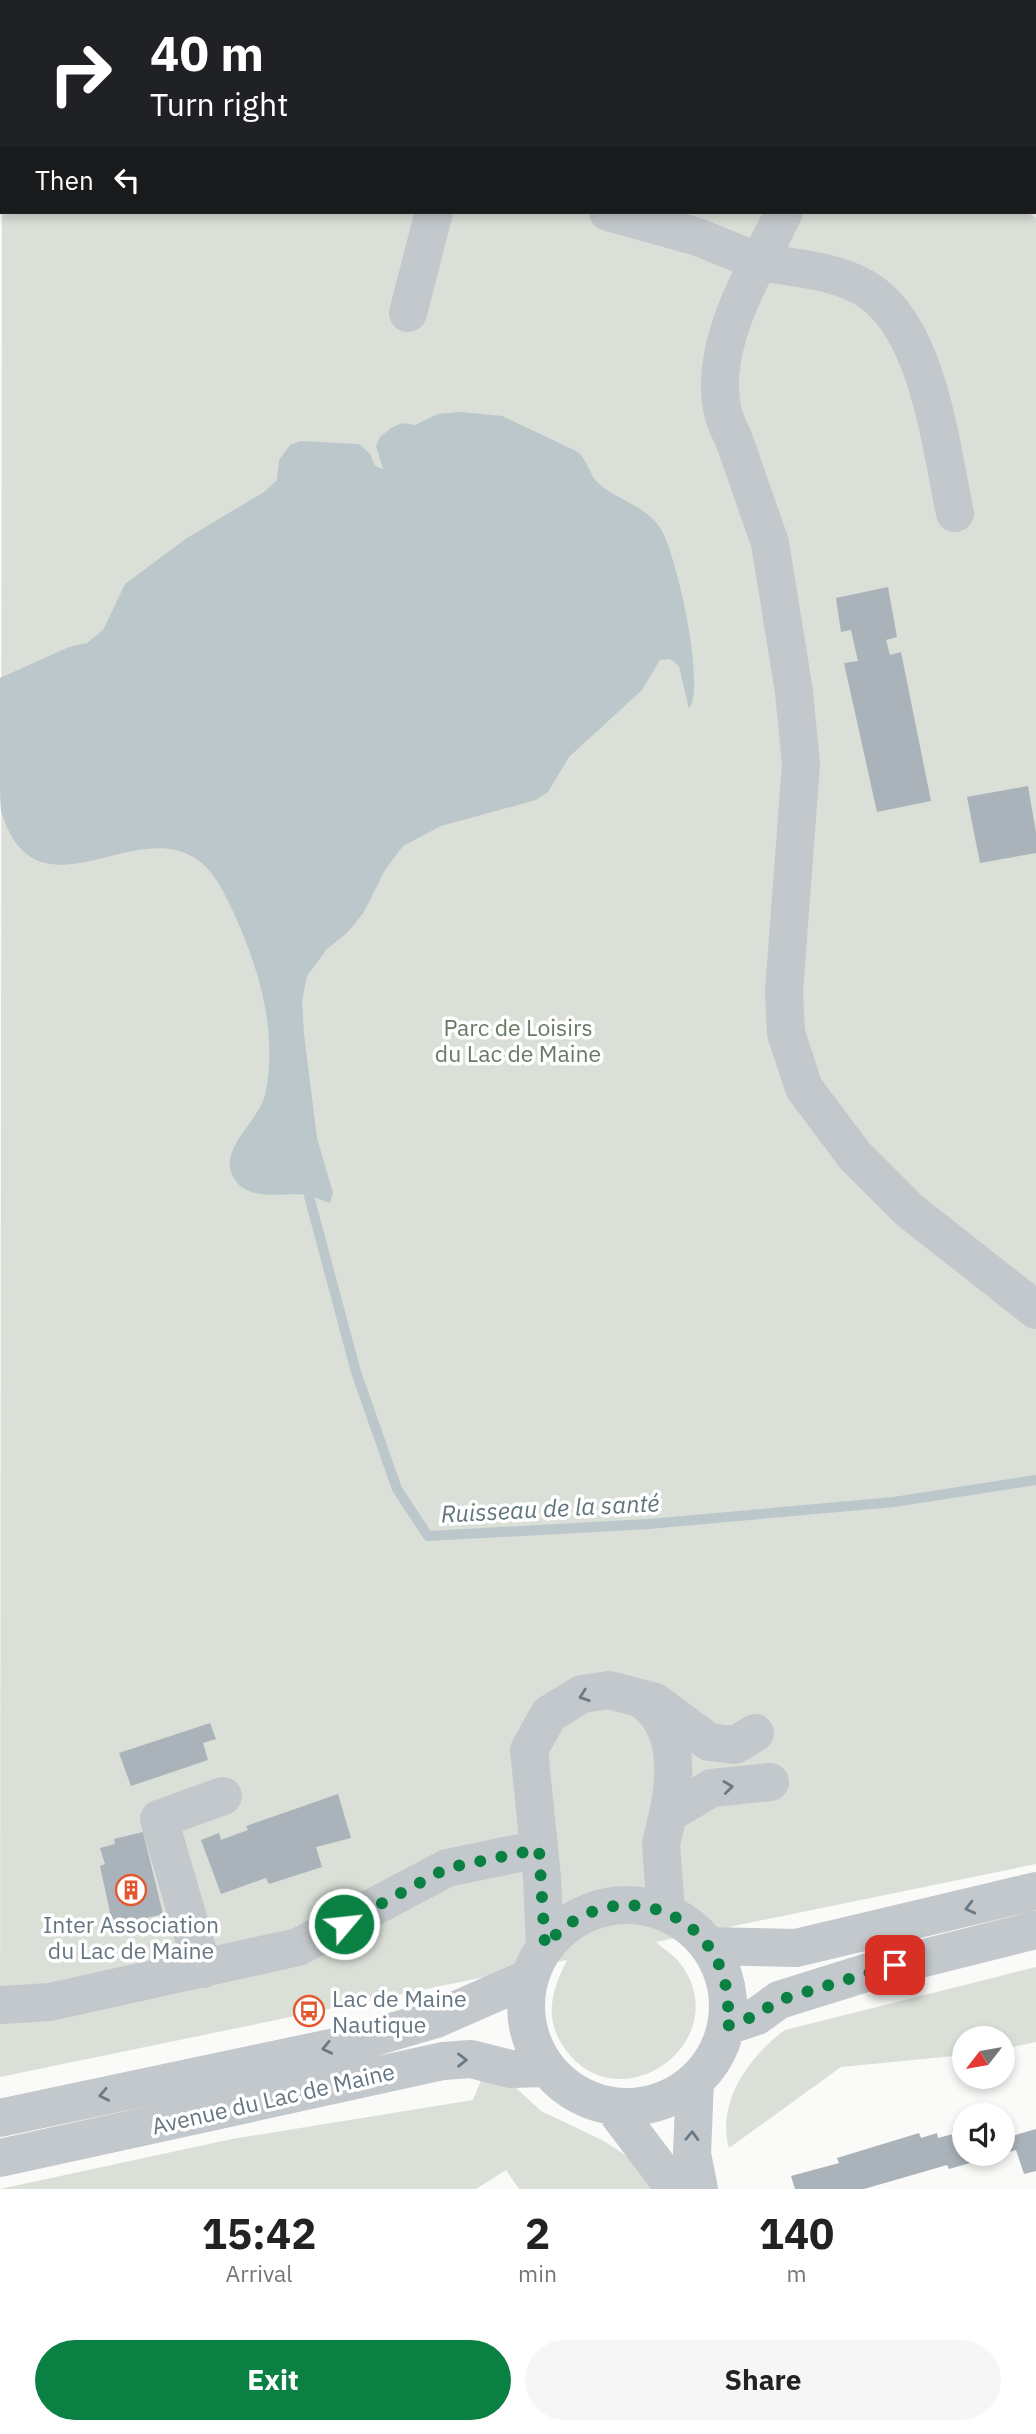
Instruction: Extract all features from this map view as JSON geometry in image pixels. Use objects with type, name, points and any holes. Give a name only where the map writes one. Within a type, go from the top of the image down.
[{"type":"street","points":[[408,313],[433,214]]},
{"type":"street","points":[[615,214],[698,237],[759,262],[844,280],[872,292],[892,313],[909,342],[926,381],[956,513]]},
{"type":"street","points":[[783,214],[739,299],[727,337],[721,378],[724,422],[733,437],[770,543],[794,692],[801,764],[785,979],[786,1033],[804,1088],[856,1156],[909,1210],[1036,1310]]},
{"type":"street","points":[[537,1962],[569,1922],[600,1908],[633,1904],[666,1912],[691,1927],[709,1947],[724,1979],[728,2002],[727,2026],[715,2056],[695,2081],[657,2103],[613,2107],[591,2101],[569,2090],[547,2068],[534,2047],[527,2025],[526,2001],[537,1962],[539,1849],[529,1750],[549,1714],[582,1694],[609,1690],[655,1702],[709,1742],[735,1745],[755,1733]]},
{"type":"street","points":[[638,1698],[651,1707],[664,1730],[674,1757],[675,1784],[661,1844],[666,1912]]},
{"type":"street","points":[[668,1814],[712,1788],[770,1782]]},
{"type":"street","points":[[204,1969],[159,1819],[223,1796]]},
{"type":"street","points":[[0,2005],[50,2002],[298,1947],[447,1868],[539,1849]]},
{"type":"street","points":[[709,1947],[796,1948],[1036,1891]]},
{"type":"street","points":[[727,2026],[757,2015],[779,2000],[872,1971],[1036,1930]]},
{"type":"street","name":"Avenue du Lac de Maine","points":[[0,2118],[354,2043],[436,2019],[537,1962]]},
{"type":"street","name":"Avenue du Lac de Maine","points":[[0,2158],[443,2061],[471,2059],[511,2069],[547,2068]]},
{"type":"street","points":[[695,2081],[692,2154],[699,2189]]},
{"type":"street","points":[[613,2107],[675,2189]]},
{"type":"green space","name":"Parc de Loisirs du Lac de Maine","points":[[2,214],[1031,214],[1036,218],[1036,1864],[656,1942],[680,1963],[694,1992],[694,2020],[683,2045],[664,2064],[639,2076],[612,2079],[586,2069],[563,2046],[553,2024],[552,2002],[567,1960],[0,2077]]},
{"type":"green space","points":[[1036,1967],[1036,2042],[1015,2046],[1015,2026],[952,2026],[952,2056],[841,2067],[729,2148],[727,2114],[739,2082],[759,2053],[785,2030]]},
{"type":"green space","points":[[484,2073],[516,2088],[541,2111],[604,2141],[634,2161],[658,2189],[519,2189],[506,2170],[476,2189],[0,2189],[232,2139],[473,2100]]},
{"type":"shaded area","points":[[460,412],[502,416],[578,452],[598,483],[656,522],[675,567],[688,621],[694,675],[693,695],[689,709],[679,666],[670,659],[660,660],[642,690],[569,757],[548,792],[536,800],[441,826],[403,846],[385,870],[364,912],[348,932],[327,949],[307,976],[302,1001],[304,1034],[317,1138],[333,1193],[330,1203],[310,1196],[251,1192],[235,1180],[230,1169],[230,1158],[265,1095],[269,1042],[254,964],[223,891],[198,860],[169,849],[137,850],[73,864],[44,863],[20,847],[1,811],[0,678],[69,647],[87,643],[103,630],[125,584],[187,538],[264,492],[277,480],[279,460],[290,445],[301,441],[359,444],[370,454],[375,466],[383,469],[376,446],[380,437],[391,428],[402,423],[415,425],[438,414]]},
{"type":"building","points":[[888,587],[897,637],[886,640],[890,655],[901,652],[931,801],[877,812],[844,663],[858,661],[851,630],[841,632],[836,598]]},
{"type":"building","points":[[1028,786],[1036,833],[1036,853],[980,863],[967,797]]},
{"type":"building","points":[[210,1723],[216,1739],[203,1743],[208,1760],[131,1786],[119,1753]]},
{"type":"building","points":[[338,1794],[351,1838],[316,1847],[322,1867],[269,1884],[266,1878],[221,1894],[201,1840],[219,1833],[221,1840],[248,1830],[246,1826]]},
{"type":"building","name":"Inter Association du Lac de Maine","points":[[143,1832],[163,1914],[113,1926],[100,1866],[105,1864],[100,1848],[115,1844],[114,1839]]},
{"type":"building","points":[[316,2005],[318,2012],[302,2016],[301,2008]]},
{"type":"building","points":[[1036,2129],[1036,2171],[1024,2174],[1016,2150],[1015,2135]]},
{"type":"building","points":[[919,2133],[921,2138],[937,2133],[938,2138],[952,2134],[952,2166],[960,2166],[949,2169],[947,2165],[864,2189],[795,2189],[791,2176],[839,2163],[837,2158]]},
{"type":"waterway","name":"Ruisseau de la santé","points":[[309,1196],[356,1372],[397,1489],[428,1536],[649,1524],[894,1502],[1036,1480]]},
{"type":"place","name":"Inter Association du Lac de Maine","points":[[131,1890]]},
{"type":"place","name":"Lac de Maine Nautique","points":[[309,2011]]},
{"type":"route","points":[[344,1924],[447,1868],[539,1849],[545,1946],[569,1922],[600,1908],[633,1904],[666,1912],[691,1927],[715,1956],[727,1990],[727,2026],[757,2015],[779,2000],[895,1965]]}]
